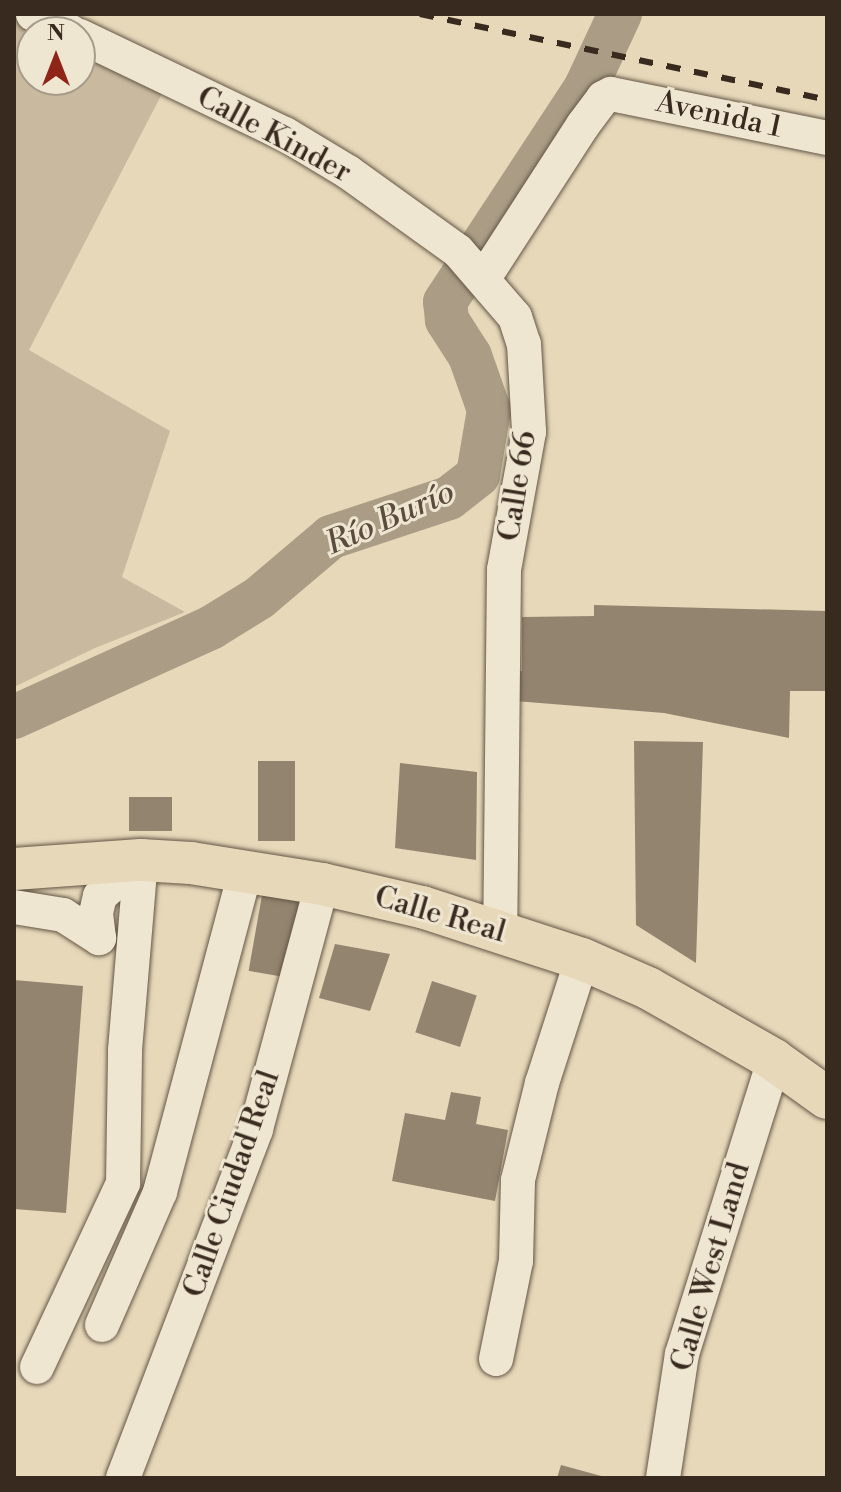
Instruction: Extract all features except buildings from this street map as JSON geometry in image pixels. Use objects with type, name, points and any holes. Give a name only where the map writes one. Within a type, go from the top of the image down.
[{"type":"main road","name":"Calle Real","points":[[14,869],[141,860],[246,869],[422,907],[582,959],[699,1014],[774,1060],[827,1098]]},
{"type":"street","name":"Calle Kinder","points":[[96,44],[285,134],[348,172],[458,251],[484,278]]},
{"type":"street","name":"Avenida 1","points":[[484,278],[583,125],[603,98],[611,94],[827,138]]},
{"type":"street","name":"Calle 66","points":[[484,278],[515,317],[524,344],[529,392],[529,432],[504,570],[500,931]]},
{"type":"street","points":[[14,907],[63,915],[99,938],[96,913],[100,896],[141,860]]},
{"type":"street","points":[[37,1367],[123,1183],[125,1050],[141,860]]},
{"type":"street","points":[[102,1325],[160,1192],[246,869]]},
{"type":"street","name":"Calle Ciudad Real","points":[[123,1478],[256,1129],[322,884]]},
{"type":"street","points":[[496,1359],[516,1261],[518,1180],[542,1083],[582,959]]},
{"type":"street","name":"Calle West Land","points":[[663,1478],[682,1354],[774,1060]]},
{"type":"shaded area","points":[[14,14],[27,14],[16,16],[16,96],[96,96],[96,51],[165,88],[29,350],[170,431],[122,577],[185,612],[95,648],[14,687]]},
{"type":"waterway","name":"Río Burío","points":[[14,717],[212,627],[259,598],[331,537],[449,498],[478,475],[489,410],[470,356],[447,320],[445,302],[585,89],[620,14]]},
{"type":"railway","points":[[420,14],[827,100]]}]
